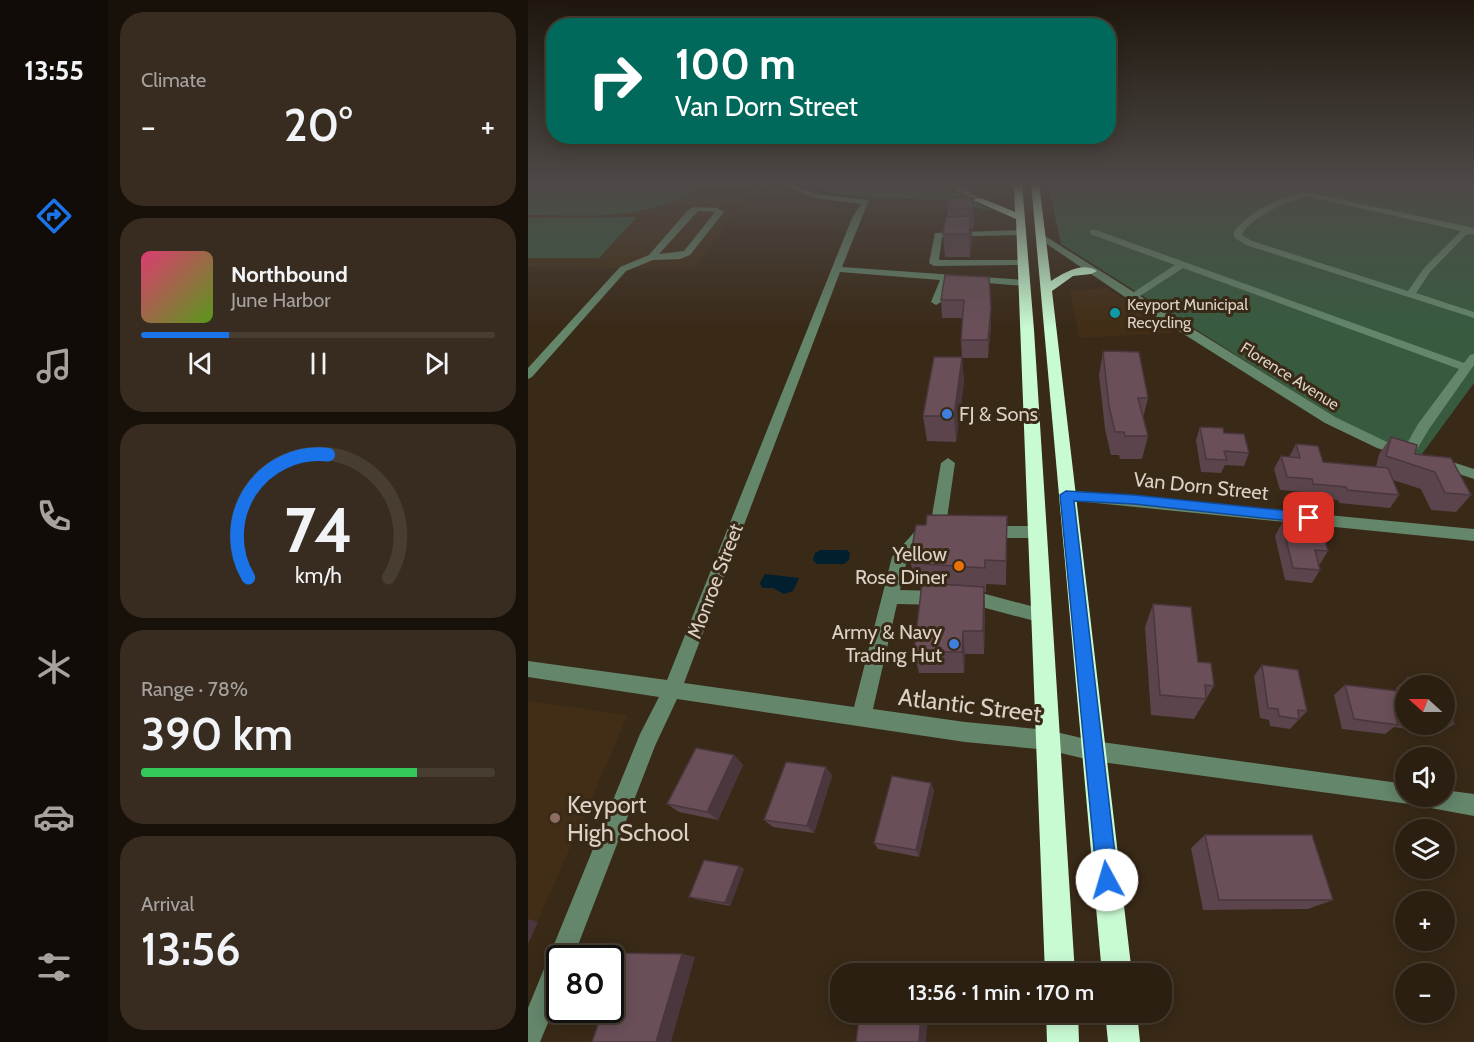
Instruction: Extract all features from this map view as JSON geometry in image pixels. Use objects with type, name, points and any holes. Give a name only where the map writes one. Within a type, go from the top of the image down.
[{"type":"highway","points":[[1041,232],[1066,495],[1116,963]]},
{"type":"highway","points":[[1020,233],[1059,963]]},
{"type":"highway","points":[[1048,288],[1070,273],[1091,271]]},
{"type":"highway","points":[[1062,1023],[1063,1042]]},
{"type":"highway","points":[[1122,1023],[1124,1042]]},
{"type":"street","points":[[652,256],[674,232]]},
{"type":"street","points":[[528,375],[623,269],[652,256],[680,256],[687,253],[704,232]]},
{"type":"street","name":"Monroe Street","points":[[566,945],[647,741],[672,690],[851,232]]},
{"type":"street","points":[[1093,232],[1467,368]]},
{"type":"street","points":[[1238,232],[1242,240],[1249,243],[1474,315]]},
{"type":"street","points":[[1410,295],[1427,270],[1463,233],[1467,232]]},
{"type":"street","points":[[925,276],[934,263],[938,235],[1020,233]]},
{"type":"street","name":"Florence Avenue","points":[[1042,238],[1330,420],[1383,445],[1474,474]]},
{"type":"street","points":[[934,263],[1023,263]]},
{"type":"street","points":[[1132,297],[1181,265]]},
{"type":"street","points":[[836,269],[1024,284]]},
{"type":"street","points":[[936,303],[946,277]]},
{"type":"street","points":[[1417,456],[1423,427],[1474,357]]},
{"type":"street","points":[[937,532],[948,463]]},
{"type":"street","name":"Van Dorn Street","points":[[1066,495],[1474,535]]},
{"type":"street","points":[[861,717],[900,557],[923,532],[1037,532]]},
{"type":"street","points":[[889,597],[978,599],[1042,616]]},
{"type":"street","name":"Atlantic Street","points":[[528,669],[965,732],[1048,740],[1094,751],[1395,793]]},
{"type":"street","points":[[1455,802],[1474,805]]},
{"type":"street","name":"Monroe Street","points":[[528,1040],[546,995]]},
{"type":"shaded area","points":[[528,232],[722,232],[695,269],[528,267]]},
{"type":"shaded area","points":[[1107,288],[1175,333],[1079,338],[1070,291]]},
{"type":"shaded area","name":"Keyport High School","points":[[528,701],[628,715],[528,944]]},
{"type":"green space","points":[[528,232],[623,232],[599,258],[528,258]]},
{"type":"green space","points":[[1058,232],[1474,232],[1474,383],[1419,458],[1375,443],[1061,244]]},
{"type":"water","points":[[821,550],[847,550],[850,553],[849,560],[844,564],[817,564],[813,560],[815,553]]},
{"type":"water","points":[[765,574],[799,578],[793,591],[784,594],[773,588],[762,588],[760,583]]},
{"type":"building","points":[[943,232],[969,232],[969,234],[943,234]]},
{"type":"building","points":[[945,275],[989,277],[991,308],[988,340],[961,340],[964,300],[941,300]]},
{"type":"building","points":[[1103,352],[1139,352],[1148,398],[1138,398],[1148,436],[1125,436],[1124,432],[1115,432],[1109,406]]},
{"type":"building","points":[[934,357],[962,357],[954,416],[923,416]]},
{"type":"building","points":[[1200,427],[1223,428],[1224,433],[1244,434],[1249,453],[1224,451],[1227,460],[1206,459]]},
{"type":"building","points":[[1391,437],[1417,445],[1415,454],[1451,458],[1471,495],[1445,493],[1435,472],[1386,456]]},
{"type":"building","points":[[1296,444],[1318,446],[1323,462],[1388,468],[1399,495],[1347,490],[1346,487],[1313,484],[1312,479],[1287,477],[1281,456],[1300,458]]},
{"type":"building","points":[[927,515],[1007,516],[1006,561],[985,560],[985,568],[924,564],[925,559],[910,559],[916,525],[926,525]]},
{"type":"building","points":[[1282,523],[1321,527],[1328,551],[1315,550],[1320,570],[1293,568]]},
{"type":"building","points":[[922,583],[984,587],[983,631],[963,631],[962,652],[914,652]]},
{"type":"building","points":[[1153,604],[1191,607],[1198,662],[1211,663],[1214,686],[1205,685],[1206,699],[1160,695]]},
{"type":"building","points":[[1262,665],[1298,670],[1307,711],[1298,710],[1299,719],[1279,716],[1278,709],[1268,708]]},
{"type":"building","points":[[1345,685],[1395,691],[1395,725],[1354,719]]},
{"type":"building","points":[[696,748],[734,755],[707,812],[667,804]]},
{"type":"building","points":[[786,762],[826,767],[807,826],[764,820]]},
{"type":"building","points":[[892,776],[931,783],[916,850],[874,843]]},
{"type":"building","points":[[1205,835],[1312,835],[1333,900],[1219,900]]},
{"type":"building","points":[[704,860],[739,866],[725,903],[689,897]]},
{"type":"building","points":[[624,953],[682,954],[656,1042],[592,1042],[599,1023],[624,1023]]},
{"type":"building","points":[[859,1023],[920,1023],[919,1042],[856,1042]]},
{"type":"place","name":"Keyport Municipal Recycling","points":[[1115,313]]},
{"type":"place","name":"FJ & Sons","points":[[947,414]]},
{"type":"place","name":"Yellow Rose Diner","points":[[959,566]]},
{"type":"place","name":"Army & Navy Trading Hut","points":[[954,644]]},
{"type":"place","name":"Keyport High School","points":[[555,818]]},
{"type":"route","points":[[1107,880],[1066,495],[1309,518]]}]
